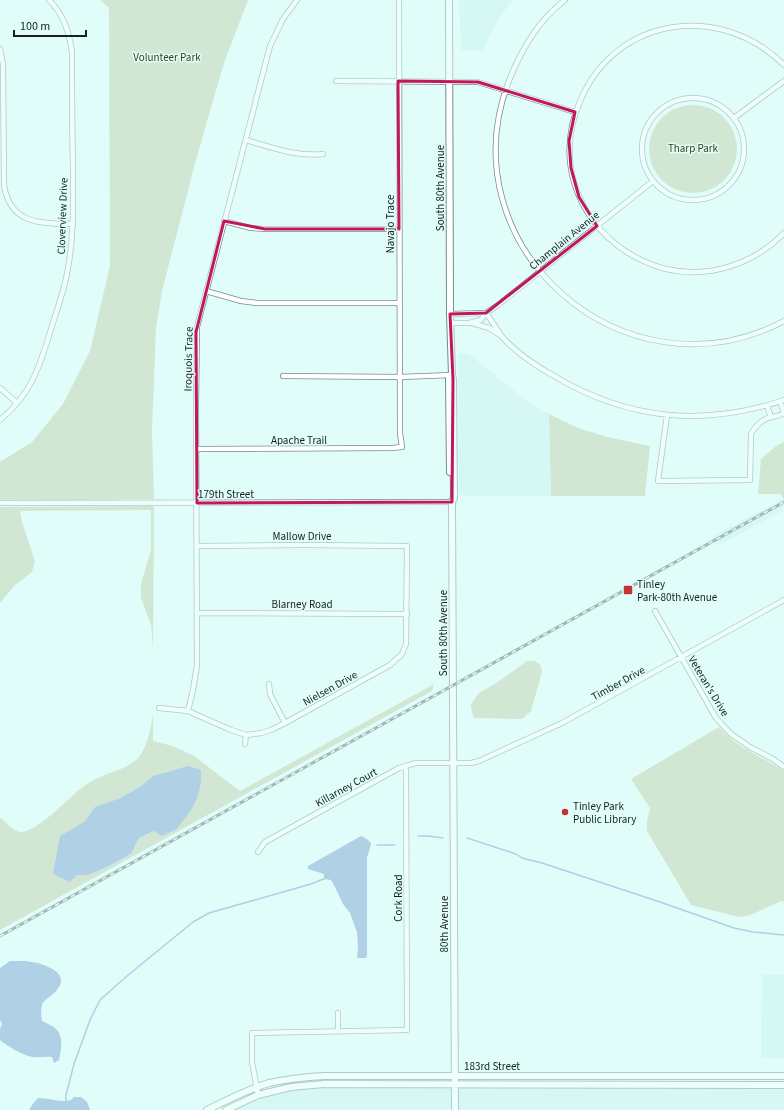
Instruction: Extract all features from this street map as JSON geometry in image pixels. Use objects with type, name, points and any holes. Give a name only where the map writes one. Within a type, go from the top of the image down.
[{"type":"street","name":"Cloverview Drive","points":[[0,420],[17,403],[30,386],[43,358],[68,269],[73,224],[72,52],[70,36],[64,20],[49,0]]},
{"type":"street","name":"Iroquois Trace","points":[[188,711],[197,665],[196,332],[270,46],[283,19],[297,0]]},
{"type":"street","name":"Navajo Trace","points":[[399,0],[399,303],[400,433],[402,447]]},
{"type":"street","name":"South 80th Avenue","points":[[449,0],[450,323],[453,379],[454,498],[452,502],[453,763]]},
{"type":"street","points":[[565,0],[537,27],[519,56],[505,91],[498,122],[496,160],[500,184],[508,216],[531,260],[540,272],[562,295],[591,316],[629,334],[652,341],[686,345],[719,343],[744,338],[784,321]]},
{"type":"street","points":[[784,65],[759,44],[744,36],[720,28],[697,25],[668,28],[653,32],[620,49],[607,60],[587,86],[575,112],[569,141],[571,168],[574,182],[579,197],[587,212],[597,226],[615,244],[640,260],[663,268],[682,272],[701,272],[718,269],[740,263],[764,250],[784,233]]},
{"type":"street","points":[[0,49],[3,60],[2,159],[5,190],[9,202],[16,211],[37,223],[73,224]]},
{"type":"street","points":[[336,81],[478,82],[575,112]]},
{"type":"street","points":[[734,118],[784,81]]},
{"type":"street","points":[[691,98],[708,100],[720,106],[734,118],[742,136],[744,149],[742,163],[736,176],[726,188],[712,196],[702,199],[689,200],[674,196],[661,189],[653,181],[645,166],[642,149],[644,136],[649,123],[661,110],[674,102],[691,98]]},
{"type":"street","points":[[246,140],[299,154],[323,154]]},
{"type":"street","name":"Champlain Avenue","points":[[450,314],[486,312],[498,305],[653,181]]},
{"type":"street","points":[[224,221],[251,228],[265,229],[399,229]]},
{"type":"street","points":[[206,291],[257,303],[399,303]]},
{"type":"street","points":[[486,312],[503,337]]},
{"type":"street","name":"Champlain Avenue","points":[[469,323],[481,320],[486,312]]},
{"type":"street","points":[[450,323],[469,323],[489,328],[503,337],[531,361],[565,383],[621,406],[667,415],[696,416],[741,412],[767,406],[782,400],[784,413],[758,425],[751,434],[750,480],[666,482],[658,481],[667,415]]},
{"type":"street","points":[[283,376],[400,377],[452,375]]},
{"type":"street","points":[[0,388],[17,403]]},
{"type":"street","points":[[767,406],[771,418]]},
{"type":"street","name":"Apache Trail","points":[[196,449],[402,447]]},
{"type":"street","name":"179th Street","points":[[0,503],[452,502]]},
{"type":"street","name":"Mallow Drive","points":[[197,546],[407,546]]},
{"type":"street","name":"Nielsen Drive","points":[[159,708],[188,711],[231,730],[246,734],[266,732],[285,723],[395,661],[402,654],[406,644],[407,546]]},
{"type":"street","name":"Timber Drive","points":[[453,763],[471,763],[479,761],[562,723],[682,658],[784,600]]},
{"type":"street","name":"Veteran's Drive","points":[[655,611],[716,718],[731,734],[784,767]]},
{"type":"street","name":"Blarney Road","points":[[197,613],[407,614]]},
{"type":"street","points":[[270,684],[270,694],[285,723]]},
{"type":"street","points":[[245,744],[246,734]]},
{"type":"street","name":"Killarney Court","points":[[258,852],[265,842],[405,766],[416,763],[453,763]]},
{"type":"street","name":"80th Avenue","points":[[453,763],[455,1085]]},
{"type":"street","name":"Cork Road","points":[[338,1031],[407,1030],[405,766]]},
{"type":"street","points":[[258,1095],[252,1062],[252,1033],[338,1031],[338,1013]]},
{"type":"street","name":"183rd Street","points":[[207,1110],[256,1087],[285,1080],[317,1076],[784,1076]]},
{"type":"street","name":"183rd Street","points":[[226,1110],[258,1095],[291,1087],[324,1084],[784,1084]]},
{"type":"street","points":[[455,1085],[455,1110]]},
{"type":"highlighted area","points":[[398,81],[478,82],[575,112],[569,141],[571,168],[579,197],[597,226],[486,313],[450,314],[453,379],[452,502],[197,503],[196,332],[224,221],[265,229],[399,229]]},
{"type":"shaded area","points":[[459,0],[512,0],[492,30],[483,50],[461,50]]},
{"type":"shaded area","points":[[468,353],[522,397],[549,414],[551,496],[465,496],[459,492],[458,354]]},
{"type":"shaded area","points":[[784,498],[784,510],[718,546],[712,537]]},
{"type":"shaded area","points":[[762,974],[784,975],[784,1058],[761,1058]]},
{"type":"shaded area","points":[[453,1082],[453,1110],[222,1110],[254,1095],[297,1084]]},
{"type":"shaded area","points":[[456,1082],[784,1083],[784,1110],[456,1110]]},
{"type":"green space","name":"Volunteer Park","points":[[100,0],[248,0],[224,63],[197,156],[162,291],[156,328],[152,431],[154,499],[0,501],[0,462],[32,442],[63,404],[90,351],[110,266],[109,8]]},
{"type":"green space","name":"Tharp Park","points":[[693,105],[710,108],[724,118],[734,132],[737,149],[734,166],[724,180],[710,190],[693,193],[676,190],[662,180],[652,166],[649,149],[652,132],[662,118],[676,108]]},
{"type":"green space","points":[[549,414],[578,428],[607,437],[650,446],[645,496],[551,496]]},
{"type":"green space","points":[[784,442],[784,498],[780,494],[758,494],[761,459],[776,446]]},
{"type":"green space","points":[[154,506],[153,649],[151,625],[141,598],[141,584],[151,550],[151,510],[20,511],[35,562],[32,572],[15,585],[0,603],[0,507]]},
{"type":"green space","points":[[527,661],[534,661],[540,664],[542,672],[531,711],[522,719],[474,718],[471,704],[479,693],[495,684]]},
{"type":"green space","points":[[434,684],[432,691],[0,930],[0,818],[16,831],[22,832],[28,830],[43,821],[86,784],[130,765],[138,758],[144,748],[148,738],[153,715],[153,741],[173,746],[194,756],[240,791]],"holes":[[[153,776],[190,812],[180,823],[177,829],[154,831],[139,838],[131,854],[88,875],[77,875],[84,822],[95,807],[120,798],[140,787]]]},
{"type":"green space","points":[[719,727],[738,744],[784,771],[784,902],[782,901],[748,916],[739,917],[691,905],[647,831],[647,820],[650,808],[631,779]]},
{"type":"water","points":[[188,766],[201,770],[200,787],[192,808],[177,829],[162,836],[154,831],[139,838],[131,854],[88,875],[77,875],[70,882],[53,874],[60,836],[84,822],[95,807],[120,798],[140,787],[153,776]]},
{"type":"water","points":[[361,836],[369,840],[371,843],[367,857],[366,958],[357,958],[357,932],[350,913],[343,904],[333,883],[331,880],[324,879],[324,874],[308,869],[308,866]]},
{"type":"water","points":[[10,961],[28,961],[42,964],[60,975],[61,981],[59,987],[45,1000],[41,1013],[42,1021],[59,1032],[61,1044],[59,1060],[54,1063],[52,1057],[35,1057],[25,1055],[0,1040],[0,1029],[2,1024],[0,1020],[0,968]]},
{"type":"water","points":[[74,1097],[81,1097],[87,1102],[90,1110],[29,1110],[38,1098],[63,1101],[71,1100]]},
{"type":"waterway","points":[[418,836],[443,838]]},
{"type":"waterway","points":[[467,838],[516,854],[522,858],[542,863],[734,928],[753,932],[784,935]]},
{"type":"waterway","points":[[377,845],[395,845]]},
{"type":"waterway","points":[[66,1102],[66,1095],[74,1064],[90,1020],[100,1000],[127,976],[193,922],[209,913],[311,884],[326,878]]},
{"type":"railway","points":[[0,936],[784,502]]},
{"type":"place","name":"Tinley Park-80th Avenue","points":[[628,590]]},
{"type":"place","name":"Tinley Park Public Library","points":[[565,812]]}]
